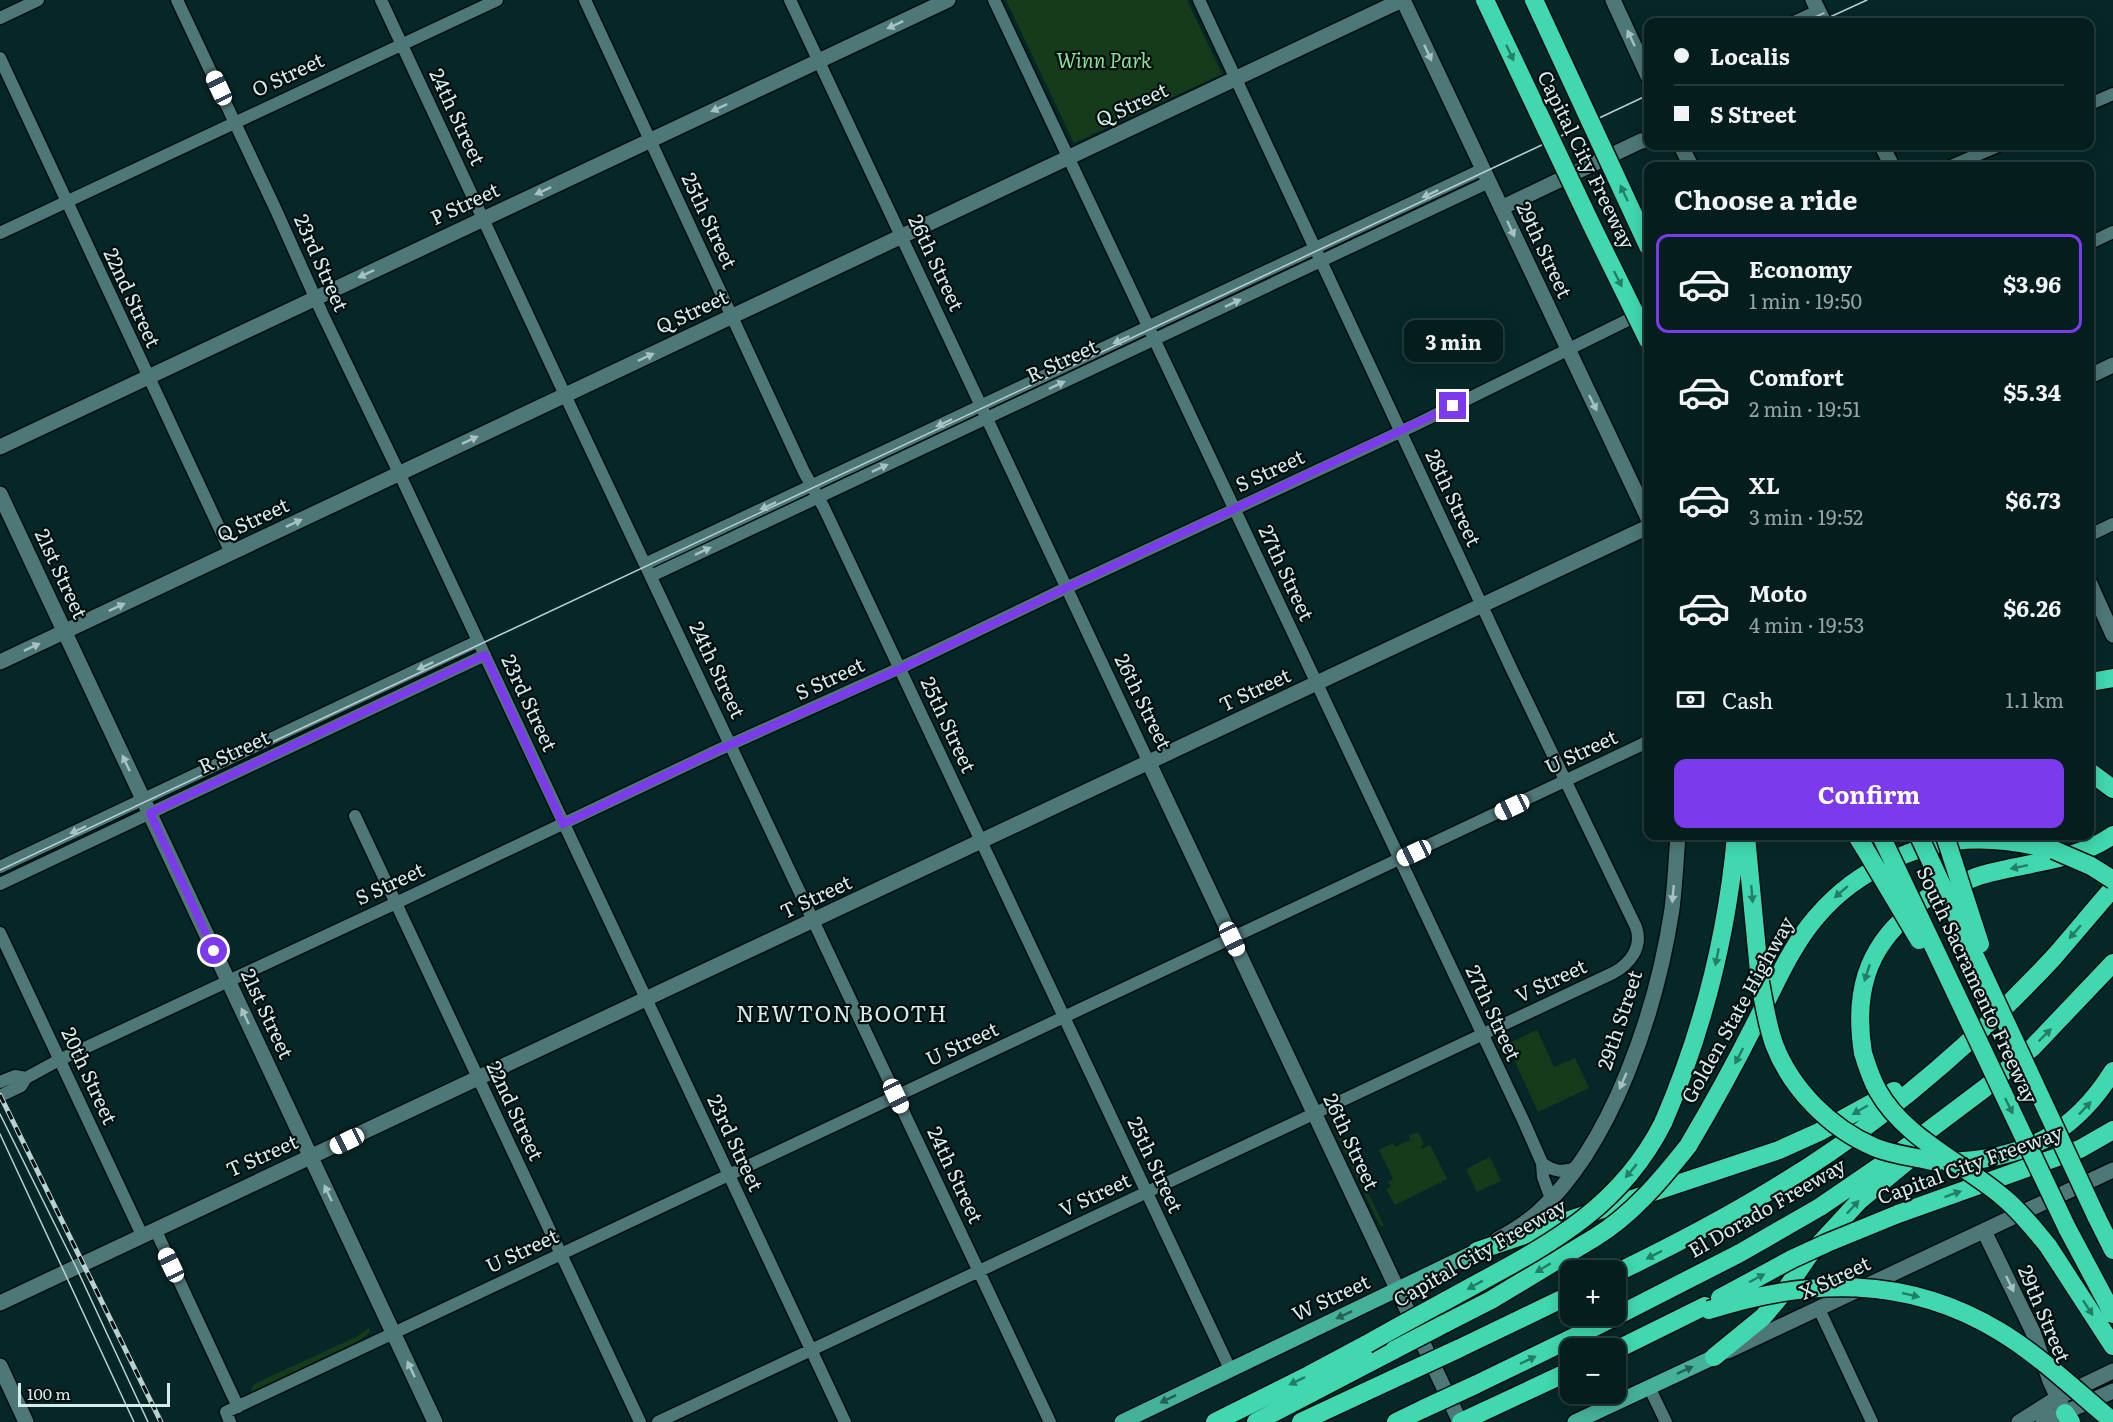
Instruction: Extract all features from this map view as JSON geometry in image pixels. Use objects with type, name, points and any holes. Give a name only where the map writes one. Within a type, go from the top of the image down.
[{"type":"highway","name":"Capital City Freeway","points":[[1485,0],[1644,331]]},
{"type":"highway","name":"Capital City Freeway","points":[[1534,0],[1644,237]]},
{"type":"highway","points":[[2094,775],[2113,789]]},
{"type":"highway","points":[[2109,1340],[2048,1246],[2027,1220],[2004,1198],[1910,1129],[1894,1113],[1878,1092],[1869,1072],[1863,1053],[1859,1020],[1860,1000],[1871,959],[1883,939],[1896,924],[1927,898],[1981,875],[2086,850],[2113,835]]},
{"type":"highway","name":"Capital City Freeway","points":[[1215,1422],[1309,1375],[1537,1251],[1600,1205],[1633,1170],[1663,1122],[1682,1078],[1700,1024],[1715,969],[1728,902],[1736,840]]},
{"type":"highway","points":[[1746,840],[1760,982],[1767,1023],[1782,1061],[1804,1095],[1844,1130],[1876,1148],[1936,1162],[1972,1162],[2000,1156],[2043,1142],[2068,1125],[2086,1107],[2113,1071]]},
{"type":"highway","name":"South Sacramento Freeway","points":[[1883,840],[2067,1228],[2113,1314]]},
{"type":"highway","name":"South Sacramento Freeway","points":[[1921,840],[2113,1250]]},
{"type":"highway","points":[[1946,840],[2003,1017]]},
{"type":"highway","name":"Golden State Highway","points":[[1256,1422],[1491,1300],[1604,1232],[1663,1177],[1688,1146],[1722,1089],[1799,940],[1828,903],[1857,878],[1908,852],[1938,843],[1976,840]]},
{"type":"highway","name":"Golden State Highway","points":[[1998,840],[2026,843],[2054,850],[2091,866],[2113,880]]},
{"type":"highway","points":[[1861,842],[1975,1035]]},
{"type":"highway","name":"El Dorado Freeway","points":[[1626,1268],[1752,1203],[1833,1151],[1880,1117],[1931,1075],[1992,1019],[2054,957],[2113,888]]},
{"type":"highway","name":"El Dorado Freeway","points":[[1396,1422],[1609,1320],[1750,1248],[1820,1207],[1985,1088],[2032,1048],[2113,963]]},
{"type":"highway","points":[[1477,1251],[1779,1150],[1819,1132],[1884,1096],[1931,1075]]},
{"type":"highway","points":[[1714,1357],[1777,1302],[1810,1254],[1860,1200],[1911,1159],[1985,1088]]},
{"type":"highway","name":"Capital City Freeway","points":[[1626,1345],[1707,1308],[1792,1259],[1827,1243],[1898,1214],[2080,1149],[2113,1130]]},
{"type":"highway","points":[[1707,1308],[1783,1290],[1864,1287],[1912,1295],[1958,1310],[2001,1332],[2112,1420]]},
{"type":"highway","points":[[1301,1422],[1560,1300]]},
{"type":"highway","points":[[1460,1422],[1560,1376]]},
{"type":"main road","name":"P Street","points":[[0,447],[948,0]]},
{"type":"main road","name":"Q Street","points":[[0,662],[1403,0]]},
{"type":"main road","name":"29th Street","points":[[1403,0],[1644,510]]},
{"type":"main road","points":[[1613,0],[1644,67]]},
{"type":"main road","points":[[1501,207],[1644,141]]},
{"type":"main road","points":[[2094,374],[2113,365]]},
{"type":"main road","name":"21st Street","points":[[0,494],[435,1422]]},
{"type":"main road","name":"T Street","points":[[0,1303],[1644,529]]},
{"type":"main road","points":[[2094,593],[2113,635]]},
{"type":"main road","name":"26th Street","points":[[1149,763],[1460,1422]]},
{"type":"main road","name":"29th Street","points":[[1551,1199],[1577,1167],[1598,1134],[1626,1074],[1645,1021],[1672,909],[1678,840]]},
{"type":"main road","name":"X Street","points":[[1575,1422],[2113,1170]]},
{"type":"main road","name":"W Street","points":[[1122,1422],[1477,1251],[1527,1221],[1551,1199]]},
{"type":"main road","name":"29th Street","points":[[1984,1231],[2033,1332],[2064,1411]]},
{"type":"main road","points":[[0,1366],[26,1422]]},
{"type":"main road","points":[[2019,1422],[2064,1411],[2113,1371]]},
{"type":"main road","points":[[2043,1422],[2113,1391]]},
{"type":"street","points":[[0,18],[39,0]]},
{"type":"street","name":"23rd Street","points":[[177,0],[844,1422]]},
{"type":"street","name":"24th Street","points":[[381,0],[1050,1422]]},
{"type":"street","name":"O Street","points":[[0,232],[497,0]]},
{"type":"street","name":"25th Street","points":[[585,0],[1230,1369]]},
{"type":"street","name":"26th Street","points":[[790,0],[1149,763]]},
{"type":"street","name":"27th Street","points":[[994,0],[1542,1163],[1551,1199]]},
{"type":"street","name":"28th Street","points":[[1199,0],[1482,606],[1636,927],[1638,935],[1636,948]]},
{"type":"street","points":[[1803,18],[1819,11]]},
{"type":"street","name":"22nd Street","points":[[0,58],[231,553]]},
{"type":"street","points":[[2094,102],[2113,94]]},
{"type":"street","points":[[1960,162],[1989,150]]},
{"type":"street","name":"R Street","points":[[645,564],[1315,248],[1486,175]]},
{"type":"street","name":"R Street","points":[[651,576],[1320,262],[1486,175]]},
{"type":"street","points":[[2094,241],[2113,232]]},
{"type":"street","name":"S Street","points":[[0,1096],[21,1086],[27,1078],[59,1060],[731,745],[900,669],[1066,588],[1400,432],[1644,312]]},
{"type":"street","points":[[2094,533],[2113,524]]},
{"type":"street","name":"R Street","points":[[0,884],[147,806],[478,641]]},
{"type":"street","name":"R Street","points":[[0,867],[147,806],[485,655]]},
{"type":"street","name":"U Street","points":[[228,1417],[238,1407],[1644,744]]},
{"type":"street","name":"22nd Street","points":[[355,816],[640,1422]]},
{"type":"street","name":"20th Street","points":[[0,933],[59,1060],[238,1407]]},
{"type":"street","name":"V Street","points":[[658,1422],[1620,969],[1631,959],[1636,948]]},
{"type":"street","name":"S Street","points":[[0,1082],[15,1076],[27,1078]]},
{"type":"street","points":[[1542,1163],[1551,1169],[1562,1171],[1577,1167]]},
{"type":"street","points":[[1819,1309],[1872,1422]]},
{"type":"street","points":[[1649,1387],[1666,1422]]},
{"type":"green space","name":"Winn Park","points":[[1006,0],[1187,0],[1222,74],[1074,143]]},
{"type":"green space","points":[[1537,1030],[1554,1067],[1575,1058],[1589,1088],[1538,1112],[1507,1044]]},
{"type":"green space","points":[[1335,1124],[1384,1226],[1380,1226],[1332,1125]]},
{"type":"green space","points":[[1418,1132],[1424,1144],[1421,1146],[1422,1149],[1430,1145],[1447,1179],[1395,1205],[1386,1189],[1391,1187],[1388,1182],[1393,1179],[1379,1150],[1393,1143],[1395,1147],[1410,1140],[1409,1136]]},
{"type":"green space","points":[[1490,1157],[1501,1181],[1477,1192],[1467,1171],[1468,1168]]},
{"type":"green space","points":[[369,1328],[370,1332],[357,1342],[252,1392],[254,1384],[356,1337]]},
{"type":"tram line","points":[[1828,18],[1867,0]]},
{"type":"tram line","points":[[1813,18],[1824,13]]},
{"type":"tram line","points":[[0,870],[1644,97]]},
{"type":"tram line","points":[[0,1114],[76,1267],[148,1422]]},
{"type":"tram line","points":[[0,1134],[134,1422]]},
{"type":"railway","points":[[0,1095],[161,1422]]},
{"type":"district","name":"NEWTON BOOTH","points":[[842,1014]]},
{"type":"route","points":[[214,951],[150,813],[485,655],[563,824],[716,751],[900,669],[1066,588],[1453,406]]}]
